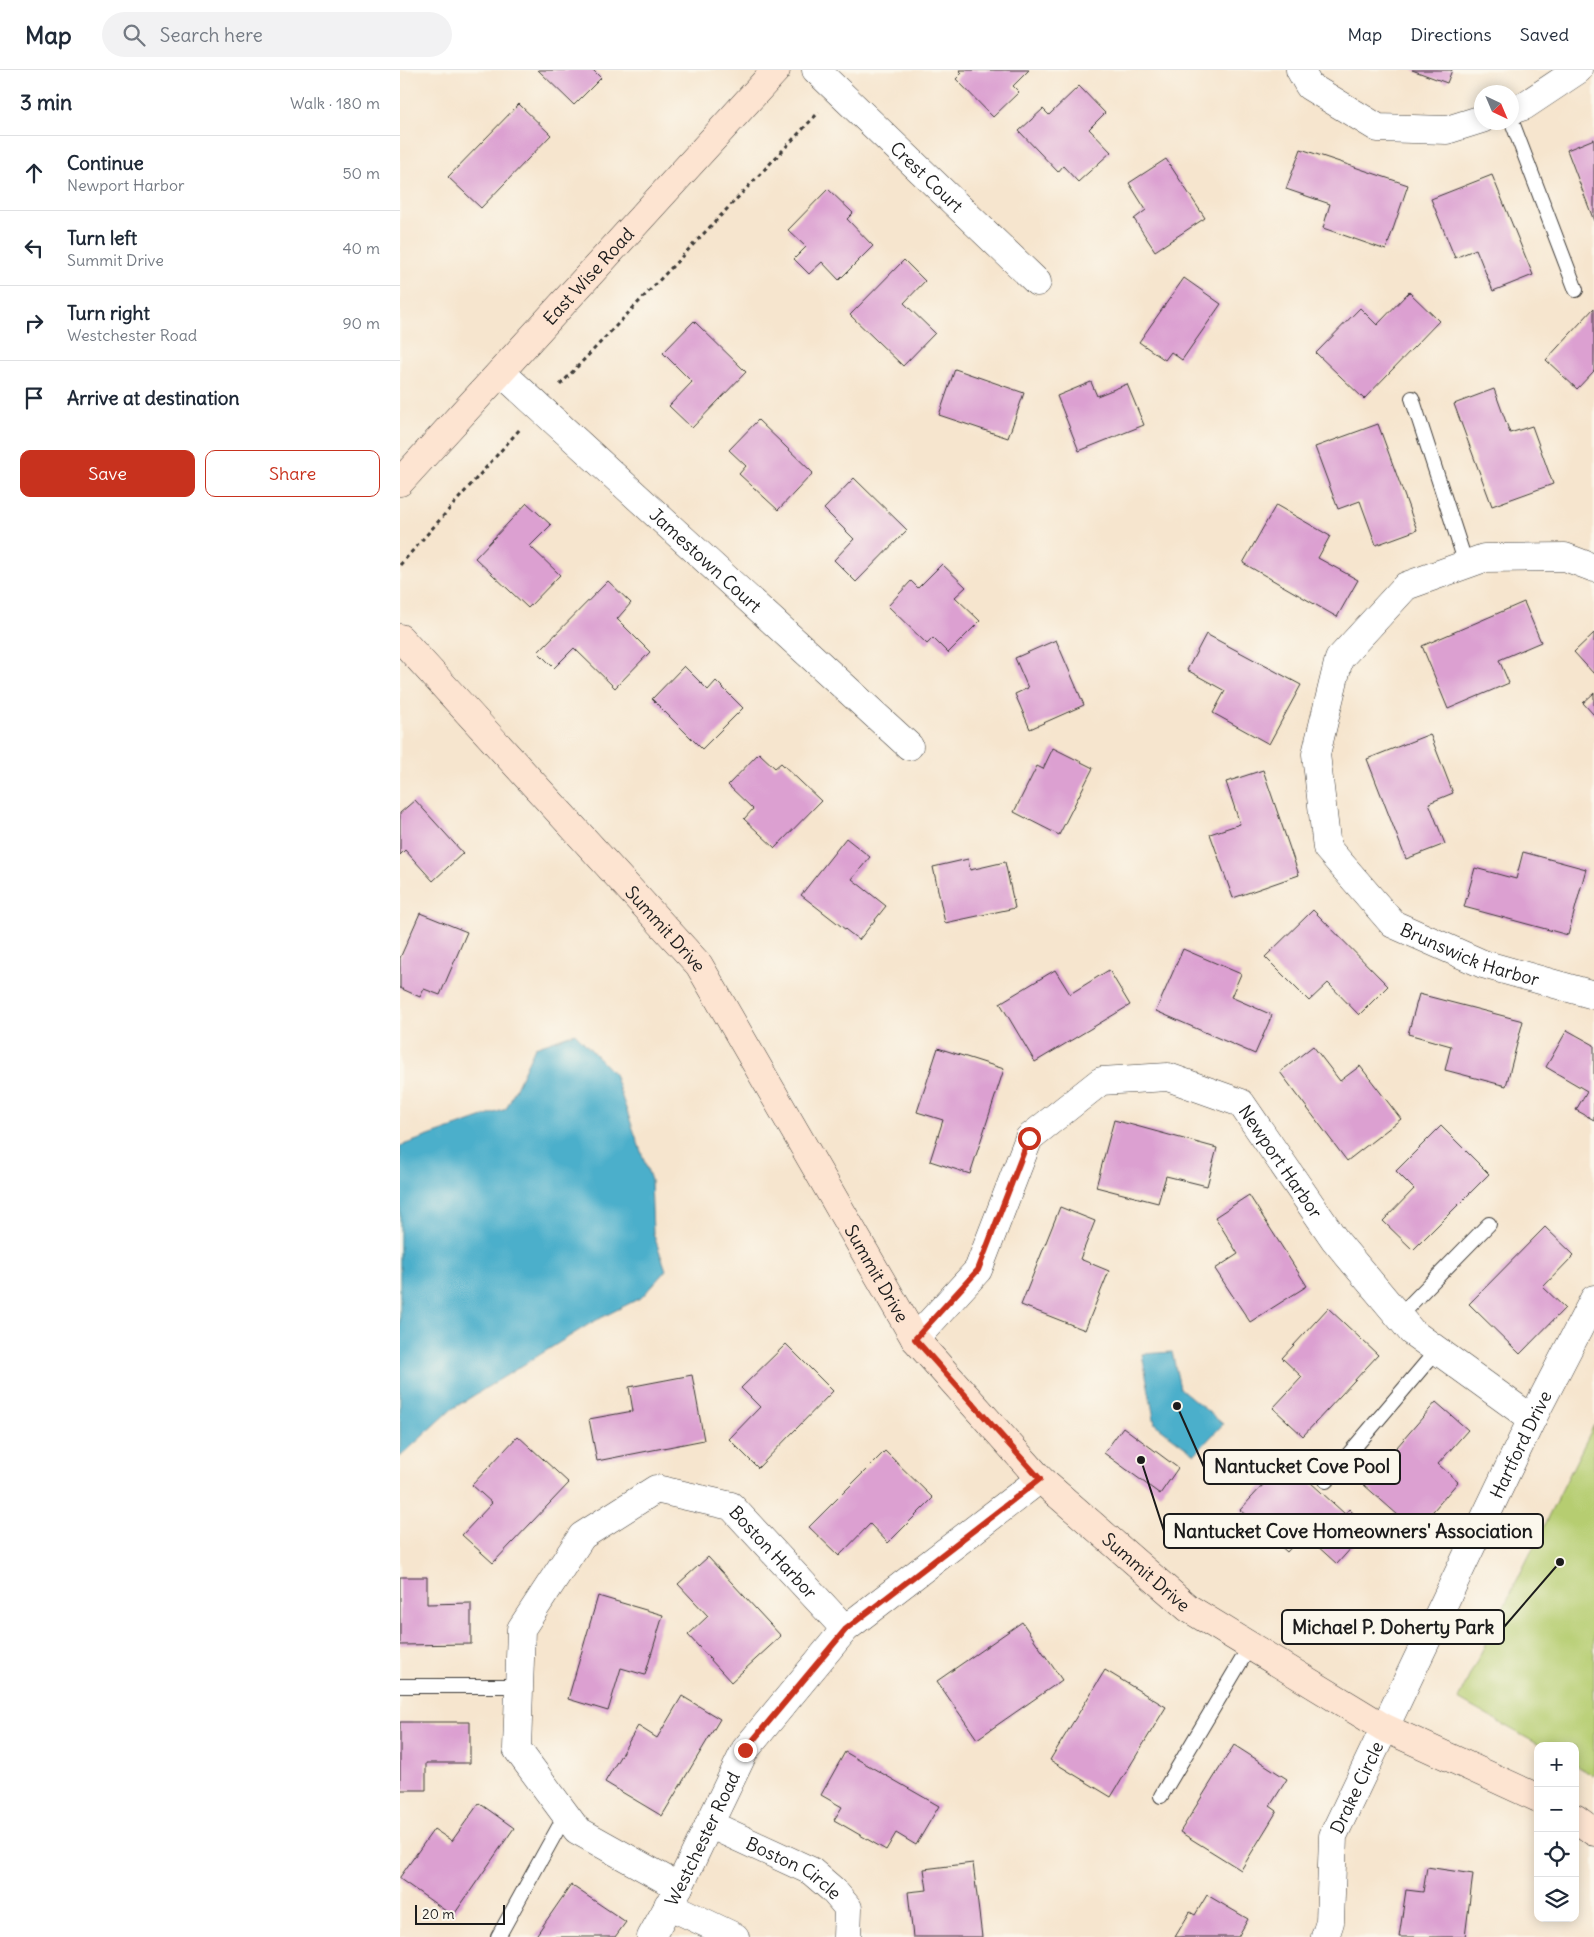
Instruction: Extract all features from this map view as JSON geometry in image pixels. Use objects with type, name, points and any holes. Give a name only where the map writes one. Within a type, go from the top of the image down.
[{"type":"street","name":"East Wise Road","points":[[400,482],[776,70]]},
{"type":"street","name":"Crest Court","points":[[816,70],[1037,282]]},
{"type":"street","points":[[1300,70],[1309,86],[1378,128],[1447,130],[1474,122]]},
{"type":"street","points":[[1519,108],[1578,70]]},
{"type":"street","name":"Jamestown Court","points":[[501,372],[909,746]]},
{"type":"street","name":"Brunswick Harbor","points":[[1594,568],[1565,557],[1484,558],[1406,586],[1339,659],[1316,754],[1327,848],[1393,924],[1484,964],[1594,995]]},
{"type":"street","name":"Summit Drive","points":[[400,638],[699,965],[915,1339],[1040,1479],[1188,1608],[1383,1727],[1534,1796]]},
{"type":"street","name":"Newport Harbor","points":[[915,1339],[978,1270],[1029,1138],[1101,1081],[1168,1076],[1241,1103],[1335,1240],[1412,1332],[1532,1419]]},
{"type":"street","name":"Hartford Drive","points":[[1383,1727],[1532,1419],[1594,1299]]},
{"type":"street","name":"Westchester Road","points":[[651,1937],[674,1896],[745,1750],[846,1629],[1040,1479]]},
{"type":"street","name":"Boston Harbor","points":[[674,1896],[577,1830],[517,1749],[520,1629],[582,1536],[656,1489],[731,1506],[846,1629]]},
{"type":"street","name":"Drake Circle","points":[[1325,1937],[1330,1922],[1333,1836],[1383,1727]]},
{"type":"street","points":[[1579,1821],[1594,1832]]},
{"type":"street","name":"Boston Circle","points":[[709,1824],[811,1871],[833,1890],[848,1908],[847,1937]]},
{"type":"street","points":[[674,1896],[735,1937]]},
{"type":"lane","points":[[1515,130],[1576,290]]},
{"type":"lane","points":[[1412,398],[1466,564]]},
{"type":"lane","points":[[1399,1316],[1489,1224]]},
{"type":"lane","points":[[1326,1480],[1436,1350]]},
{"type":"lane","points":[[1161,1796],[1250,1646]]},
{"type":"lane","points":[[400,1686],[519,1686]]},
{"type":"lane","points":[[498,1937],[566,1814]]},
{"type":"path","points":[[400,565],[539,407],[838,91]]},
{"type":"green space","points":[[1594,1425],[1594,1776],[1579,1767],[1579,1742],[1534,1742],[1458,1699]]},
{"type":"water","points":[[575,1033],[614,1074],[651,1180],[653,1233],[666,1270],[642,1297],[591,1323],[452,1409],[400,1457],[400,1146],[506,1109],[535,1047]]},
{"type":"water","points":[[1172,1352],[1180,1388],[1223,1424],[1195,1454],[1155,1424],[1142,1354]]},
{"type":"building","points":[[538,70],[593,70],[601,78],[574,105]]},
{"type":"building","points":[[959,70],[1029,70],[1013,86],[1019,92],[993,117],[956,79],[962,73]]},
{"type":"building","points":[[1412,70],[1452,70],[1447,83]]},
{"type":"building","points":[[1079,86],[1105,113],[1089,129],[1111,152],[1078,182],[1063,166],[1058,172],[1019,131],[1043,109],[1049,115]]},
{"type":"building","points":[[519,104],[551,135],[481,208],[448,177]]},
{"type":"building","points":[[1594,139],[1594,221],[1567,150]]},
{"type":"building","points":[[1301,149],[1408,185],[1386,250],[1323,228],[1330,204],[1286,189]]},
{"type":"building","points":[[1166,159],[1205,218],[1155,251],[1134,219],[1146,210],[1129,183]]},
{"type":"building","points":[[1492,175],[1533,275],[1493,291],[1476,249],[1455,258],[1431,199]]},
{"type":"building","points":[[828,189],[853,213],[847,219],[873,246],[839,280],[822,262],[809,274],[794,259],[806,247],[788,230]]},
{"type":"building","points":[[904,260],[925,281],[904,303],[935,333],[903,366],[850,315]]},
{"type":"building","points":[[1184,278],[1221,304],[1182,360],[1171,352],[1165,360],[1139,342]]},
{"type":"building","points":[[1409,292],[1439,321],[1364,399],[1316,353],[1360,308],[1377,325]]},
{"type":"building","points":[[1594,308],[1594,371],[1577,389],[1546,360]]},
{"type":"building","points":[[694,321],[746,372],[692,428],[669,406],[692,382],[663,353]]},
{"type":"building","points":[[955,369],[1024,393],[1008,438],[939,415]]},
{"type":"building","points":[[1091,382],[1097,396],[1127,384],[1144,425],[1079,451],[1057,396]]},
{"type":"building","points":[[1494,389],[1510,433],[1532,426],[1553,484],[1492,506],[1454,404]]},
{"type":"building","points":[[758,420],[813,473],[778,510],[739,474],[746,466],[729,450]]},
{"type":"building","points":[[1378,424],[1417,530],[1376,545],[1360,501],[1338,509],[1315,447]]},
{"type":"building","points":[[854,478],[907,530],[856,582],[834,560],[854,539],[824,509]]},
{"type":"building","points":[[527,503],[551,525],[530,546],[560,575],[528,608],[475,558]]},
{"type":"building","points":[[1276,505],[1330,536],[1318,558],[1358,580],[1337,617],[1243,563]]},
{"type":"building","points":[[942,564],[966,587],[955,597],[980,621],[948,653],[933,638],[927,644],[888,606],[911,581],[918,588]]},
{"type":"building","points":[[608,581],[631,603],[617,619],[650,652],[615,688],[574,648],[554,668],[538,652]]},
{"type":"building","points":[[1524,602],[1541,642],[1499,660],[1509,683],[1448,709],[1422,646]]},
{"type":"building","points":[[1594,633],[1594,674],[1574,652]]},
{"type":"building","points":[[1206,634],[1301,685],[1269,744],[1213,713],[1225,691],[1187,670]]},
{"type":"building","points":[[1056,640],[1084,705],[1030,729],[1015,694],[1028,688],[1015,658]]},
{"type":"building","points":[[684,666],[708,690],[716,681],[743,708],[702,749],[652,699]]},
{"type":"building","points":[[1594,693],[1594,715],[1583,703]]},
{"type":"building","points":[[1430,734],[1453,793],[1429,803],[1445,844],[1406,859],[1367,759]]},
{"type":"building","points":[[1053,748],[1093,768],[1059,835],[1014,812],[1037,766],[1043,769]]},
{"type":"building","points":[[759,753],[775,768],[781,763],[821,801],[775,848],[744,819],[753,809],[728,785]]},
{"type":"building","points":[[1263,770],[1299,875],[1233,898],[1210,834],[1240,824],[1226,782]]},
{"type":"building","points":[[415,800],[463,853],[433,881],[405,850],[400,855],[400,813]]},
{"type":"building","points":[[846,838],[870,857],[852,879],[886,906],[859,940],[801,895]]},
{"type":"building","points":[[1523,852],[1586,869],[1568,935],[1464,907],[1475,868],[1516,879]]},
{"type":"building","points":[[968,859],[970,870],[1005,862],[1015,908],[945,923],[933,867]]},
{"type":"building","points":[[1313,910],[1388,986],[1359,1015],[1328,983],[1309,1001],[1265,957]]},
{"type":"building","points":[[420,913],[467,932],[440,995],[424,989],[420,997],[400,988],[400,958]]},
{"type":"building","points":[[1183,949],[1241,974],[1231,997],[1272,1015],[1255,1054],[1156,1011]]},
{"type":"building","points":[[1055,970],[1070,994],[1109,970],[1130,1005],[1035,1062],[1000,1003]]},
{"type":"building","points":[[1419,994],[1523,1021],[1506,1086],[1445,1070],[1451,1046],[1408,1034]]},
{"type":"building","points":[[1567,1030],[1594,1045],[1594,1120],[1576,1110],[1587,1091],[1546,1067]]},
{"type":"building","points":[[1313,1046],[1340,1081],[1360,1066],[1401,1119],[1347,1161],[1280,1072]]},
{"type":"building","points":[[938,1048],[1004,1069],[970,1174],[930,1161],[943,1120],[917,1112]]},
{"type":"building","points":[[1114,1120],[1217,1148],[1207,1186],[1166,1176],[1158,1203],[1096,1187]]},
{"type":"building","points":[[1441,1126],[1489,1174],[1413,1250],[1383,1221],[1414,1189],[1396,1171]]},
{"type":"building","points":[[1249,1195],[1307,1286],[1250,1322],[1215,1269],[1238,1254],[1215,1217]]},
{"type":"building","points":[[1060,1207],[1095,1221],[1080,1259],[1109,1271],[1085,1330],[1021,1305]]},
{"type":"building","points":[[1545,1227],[1574,1255],[1543,1287],[1565,1308],[1520,1354],[1469,1304]]},
{"type":"building","points":[[1328,1308],[1378,1355],[1303,1436],[1273,1408],[1302,1377],[1282,1358]]},
{"type":"building","points":[[786,1344],[833,1391],[758,1468],[729,1439],[760,1407],[741,1388]]},
{"type":"building","points":[[692,1375],[704,1440],[597,1461],[589,1419],[633,1411],[629,1387]]},
{"type":"building","points":[[1436,1402],[1468,1430],[1438,1464],[1458,1482],[1416,1531],[1364,1485]]},
{"type":"building","points":[[1123,1427],[1178,1468],[1160,1494],[1104,1453]]},
{"type":"building","points":[[518,1436],[569,1483],[493,1563],[462,1535],[492,1503],[472,1485]]},
{"type":"building","points":[[885,1451],[933,1498],[888,1543],[870,1524],[839,1556],[809,1527]]},
{"type":"building","points":[[1286,1460],[1345,1514],[1349,1509],[1369,1528],[1337,1564],[1305,1532],[1287,1552],[1240,1510]]},
{"type":"building","points":[[708,1557],[781,1636],[731,1682],[688,1635],[708,1616],[678,1584]]},
{"type":"building","points":[[400,1577],[427,1577],[427,1604],[471,1603],[471,1644],[400,1645]]},
{"type":"building","points":[[598,1596],[663,1615],[645,1675],[621,1668],[608,1711],[568,1699]]},
{"type":"building","points":[[1022,1622],[1062,1680],[977,1739],[937,1681]]},
{"type":"building","points":[[1105,1670],[1166,1707],[1111,1797],[1050,1760]]},
{"type":"building","points":[[682,1696],[720,1719],[662,1816],[605,1782],[638,1726],[657,1738]]},
{"type":"building","points":[[400,1722],[470,1722],[470,1763],[426,1763],[426,1790],[400,1790]]},
{"type":"building","points":[[1234,1745],[1287,1779],[1270,1806],[1277,1811],[1241,1870],[1180,1832]]},
{"type":"building","points":[[845,1752],[939,1806],[916,1845],[896,1833],[886,1850],[834,1820],[842,1807],[821,1795]]},
{"type":"building","points":[[479,1803],[514,1828],[453,1916],[400,1879],[400,1877],[434,1829],[452,1841]]},
{"type":"building","points":[[973,1863],[982,1937],[913,1937],[908,1892],[927,1890],[924,1869]]},
{"type":"building","points":[[1427,1867],[1473,1874],[1465,1937],[1399,1937],[1406,1890],[1423,1892]]},
{"type":"building","points":[[571,1885],[626,1922],[615,1937],[535,1937]]},
{"type":"building","points":[[1207,1895],[1248,1919],[1238,1937],[1175,1937],[1190,1912],[1195,1915]]},
{"type":"place","name":"Nantucket Cove Pool","points":[[1177,1406]]},
{"type":"place","name":"Nantucket Cove Homeowners' Association","points":[[1141,1460]]},
{"type":"place","name":"Michael P. Doherty Park","points":[[1560,1562]]},
{"type":"route","points":[[745,1750],[846,1629],[1040,1479],[915,1339],[978,1270],[1029,1138]]}]
